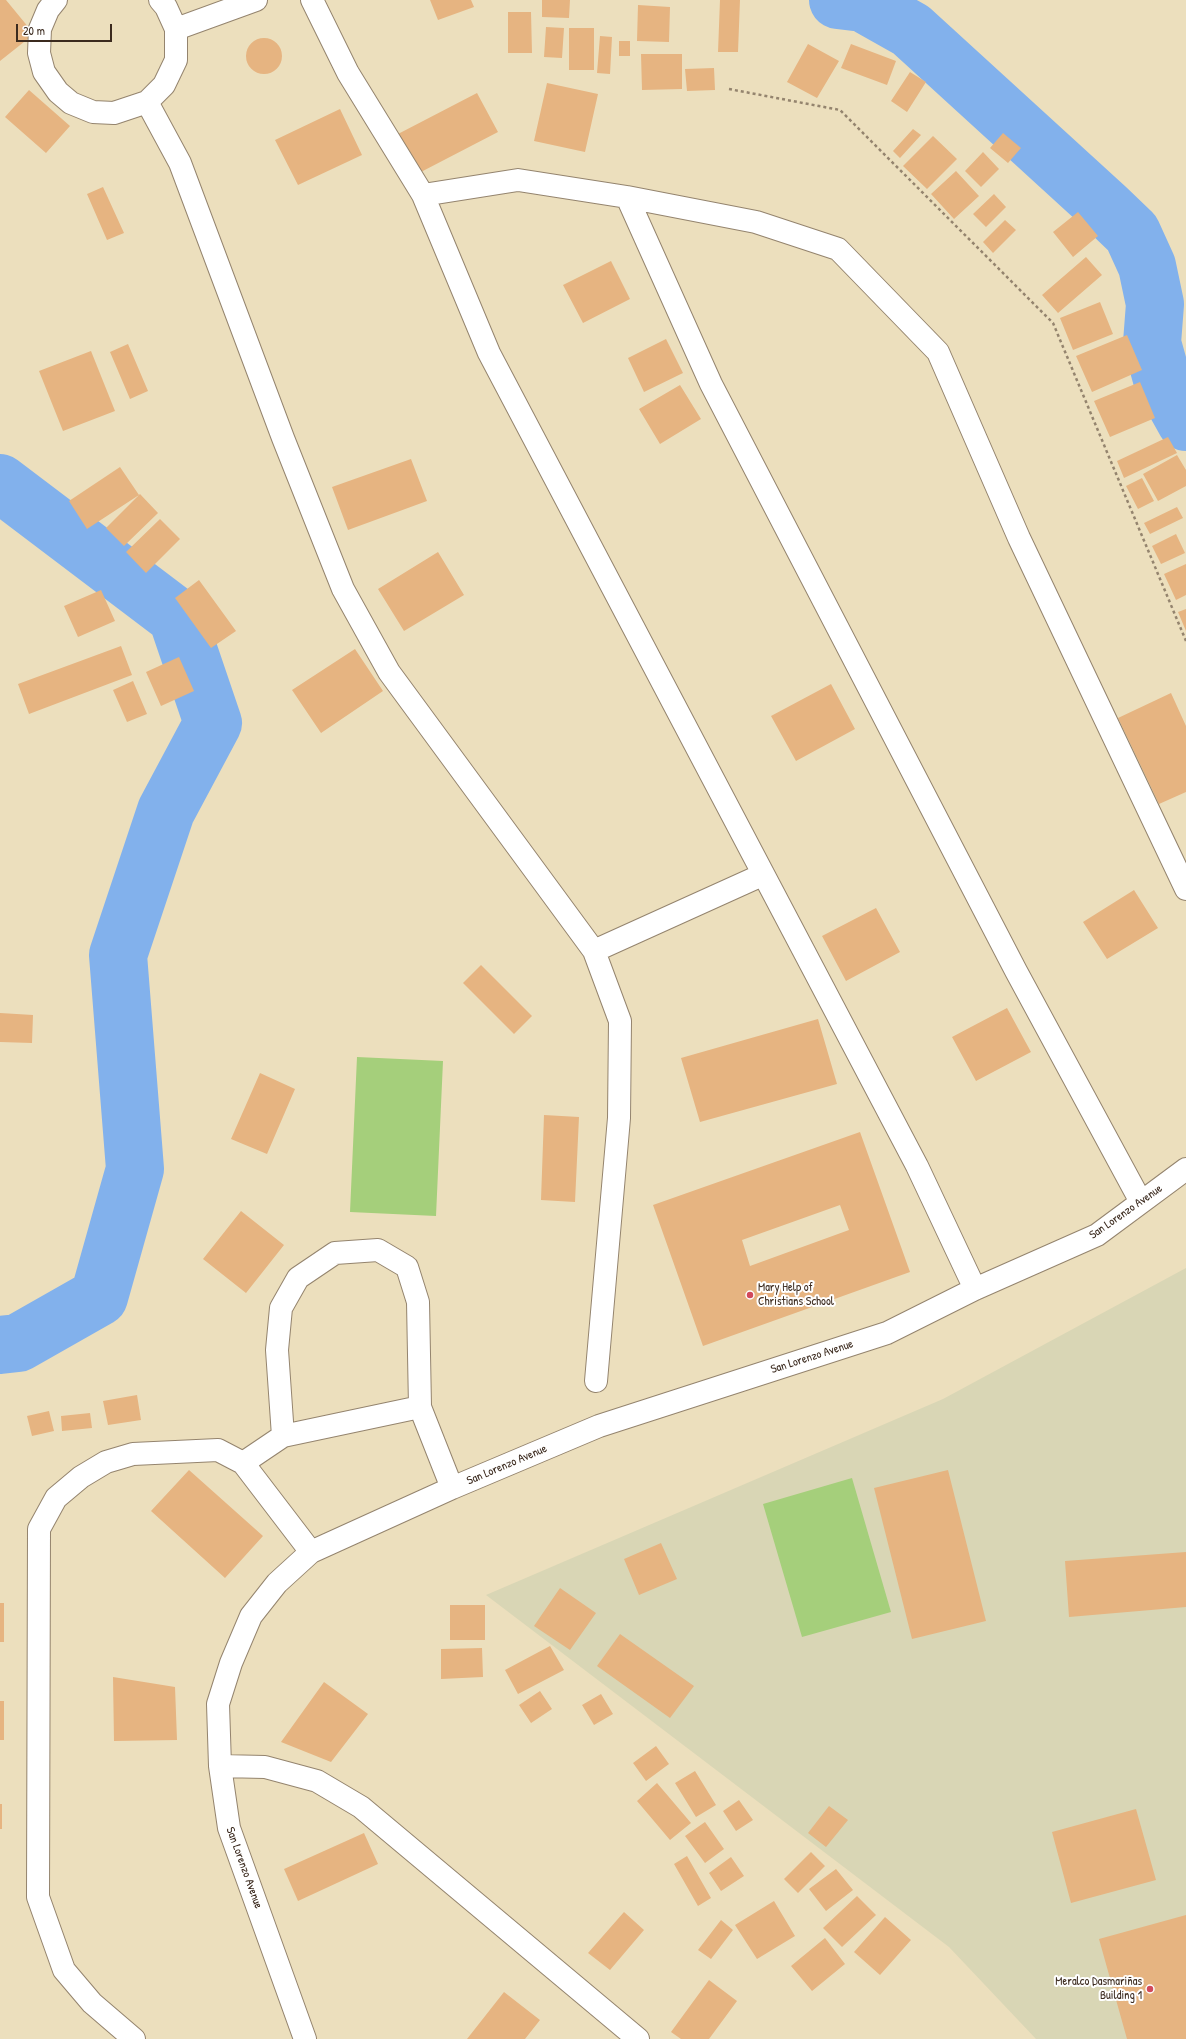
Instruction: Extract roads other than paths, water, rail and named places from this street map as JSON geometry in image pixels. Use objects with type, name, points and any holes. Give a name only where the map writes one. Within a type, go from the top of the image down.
[{"type":"street","points":[[56,0],[48,10],[40,29],[39,53],[44,72],[58,92],[71,103],[93,112],[114,113],[147,102],[164,85],[176,60],[176,29],[166,6],[160,0]]},
{"type":"street","points":[[176,29],[256,0]]},
{"type":"street","points":[[312,0],[348,73],[423,194],[489,353],[651,659],[762,875],[917,1166],[975,1289]]},
{"type":"street","points":[[147,102],[180,163],[282,438],[343,589],[390,672],[594,951],[620,1021],[619,1118],[596,1381]]},
{"type":"street","points":[[423,194],[518,180],[627,197],[756,222],[838,249],[938,352],[1019,538],[1186,889]]},
{"type":"street","points":[[627,197],[715,391],[1016,971],[1141,1202]]},
{"type":"street","points":[[594,951],[762,875]]},
{"type":"street","name":"San Lorenzo Avenue","points":[[305,2039],[228,1828],[220,1766],[218,1704],[231,1663],[251,1616],[277,1583],[311,1552],[452,1488],[599,1426],[887,1333],[975,1289],[1097,1235],[1186,1169]]},
{"type":"street","points":[[283,1436],[277,1350],[282,1308],[298,1278],[336,1253],[378,1250],[407,1267],[418,1302],[420,1407],[452,1488]]},
{"type":"street","points":[[243,1463],[283,1436],[420,1407]]},
{"type":"street","points":[[134,2039],[92,2003],[64,1970],[38,1897],[40,1529],[56,1498],[81,1477],[106,1462],[134,1454],[218,1450],[243,1463],[311,1552]]},
{"type":"street","points":[[220,1766],[265,1767],[317,1781],[361,1807],[638,2039]]},
{"type":"waterway","points":[[838,0],[863,3],[911,30],[1132,233],[1147,266],[1155,304],[1152,343],[1162,379],[1186,422]]},
{"type":"waterway","points":[[0,483],[177,617],[213,723],[166,811],[118,955],[135,1169],[99,1297],[18,1343],[0,1345]]},
{"type":"place","name":"Mary Help of Christians School","points":[[750,1295]]},
{"type":"place","name":"Meralco Dasmariñas Building 1","points":[[1150,1989]]}]
